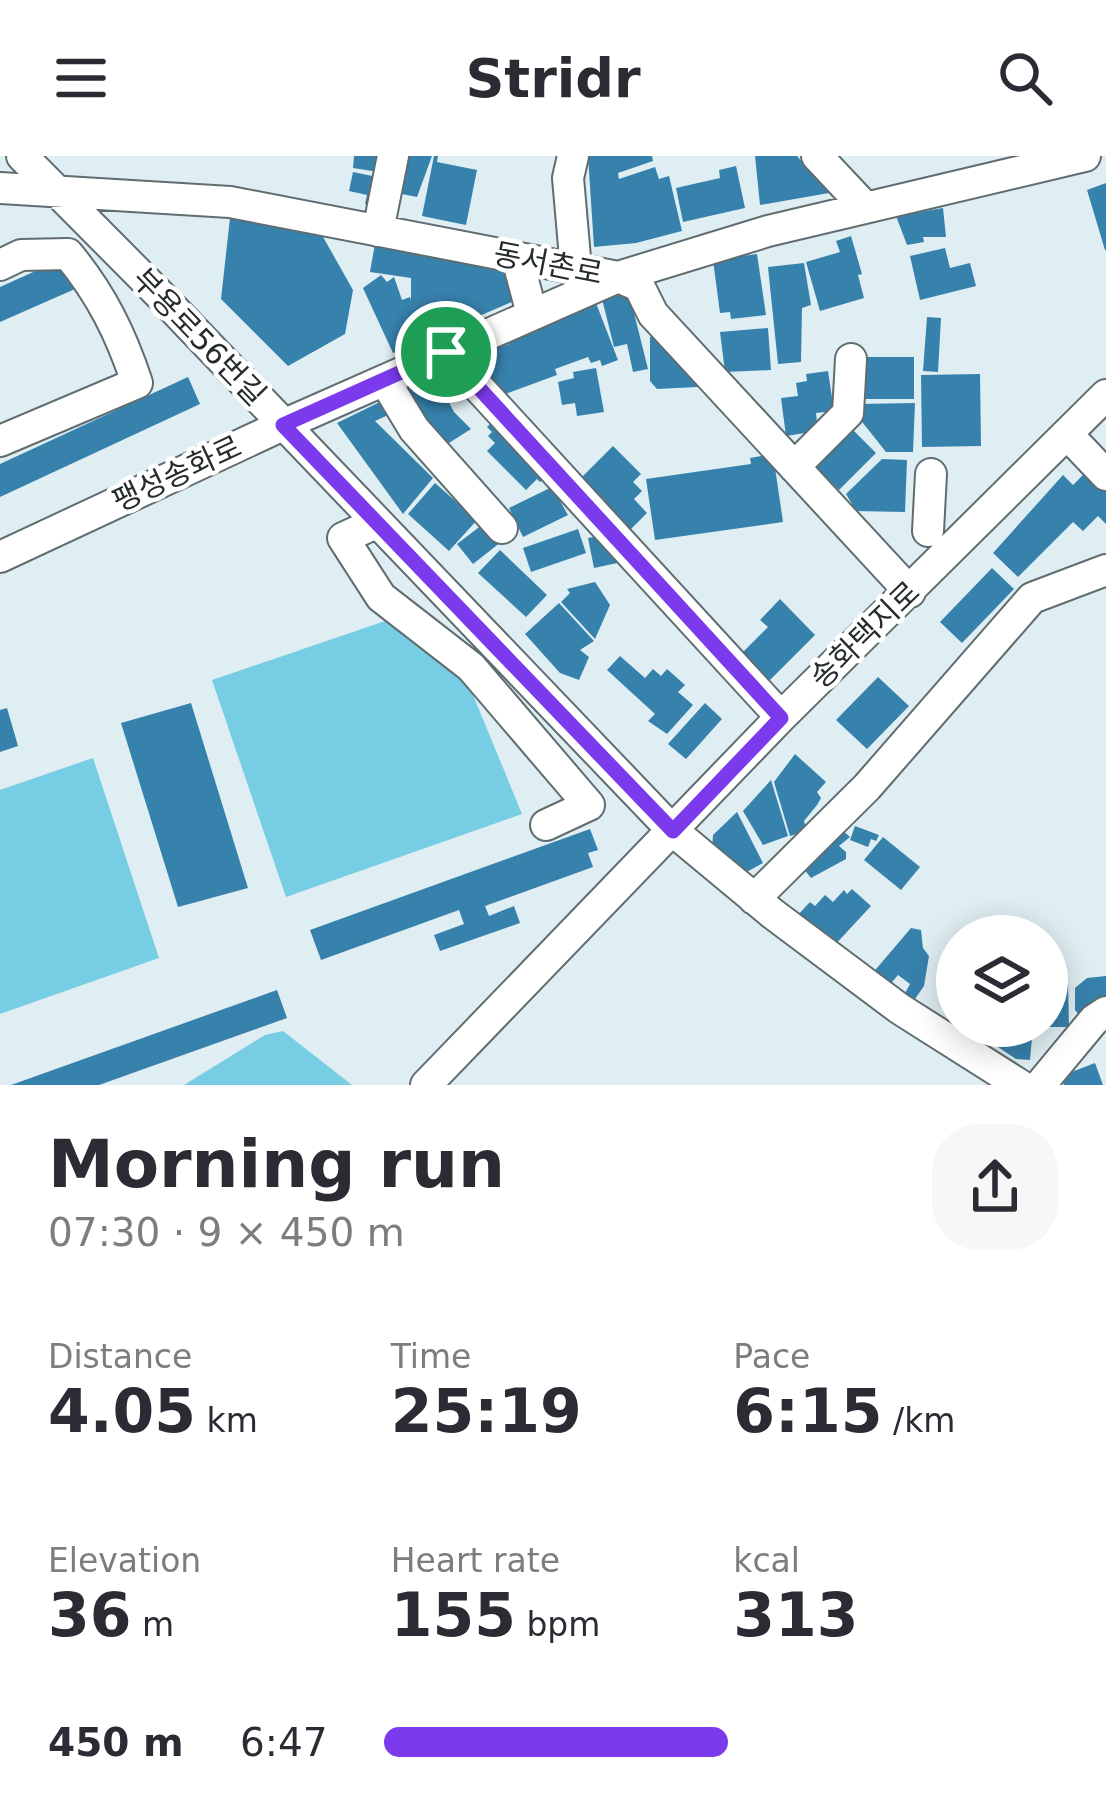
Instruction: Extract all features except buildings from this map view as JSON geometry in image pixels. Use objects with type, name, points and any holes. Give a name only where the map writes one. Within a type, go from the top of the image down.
[{"type":"street","name":"부용로56번길","points":[[22,156],[164,298],[673,831],[900,1010],[1019,1085]]},
{"type":"street","points":[[378,232],[393,156]]},
{"type":"street","points":[[573,156],[568,178],[576,269]]},
{"type":"street","points":[[818,156],[864,206]]},
{"type":"street","name":"동서촌로","points":[[0,188],[230,202],[618,277],[864,206],[1085,156]]},
{"type":"street","points":[[0,265],[22,255],[68,254],[94,285],[123,337],[137,382],[0,441]]},
{"type":"street","points":[[518,258],[532,314]]},
{"type":"street","points":[[618,277],[639,286],[652,314],[910,592]]},
{"type":"street","name":"팽성송화로","points":[[0,557],[618,277]]},
{"type":"street","points":[[446,352],[781,718]]},
{"type":"street","points":[[794,467],[848,413],[851,359]]},
{"type":"street","points":[[386,380],[414,429],[502,528]]},
{"type":"street","name":"송화택지로","points":[[444,1080],[781,718],[1106,394]]},
{"type":"street","points":[[1067,434],[1106,475]]},
{"type":"street","points":[[928,531],[931,474]]},
{"type":"street","points":[[376,523],[343,538],[381,597],[471,667],[589,805],[546,825]]},
{"type":"street","points":[[754,898],[867,787],[1032,598],[1106,570]]},
{"type":"street","points":[[1040,1085],[1106,1012]]},
{"type":"shaded area","points":[[385,621],[464,673],[522,814],[286,897],[212,680]]},
{"type":"shaded area","points":[[93,758],[159,958],[0,1014],[0,790]]},
{"type":"shaded area","points":[[283,1031],[352,1085],[184,1085],[265,1035]]},
{"type":"route","points":[[446,352],[781,718],[673,831],[283,425],[446,352]]}]
